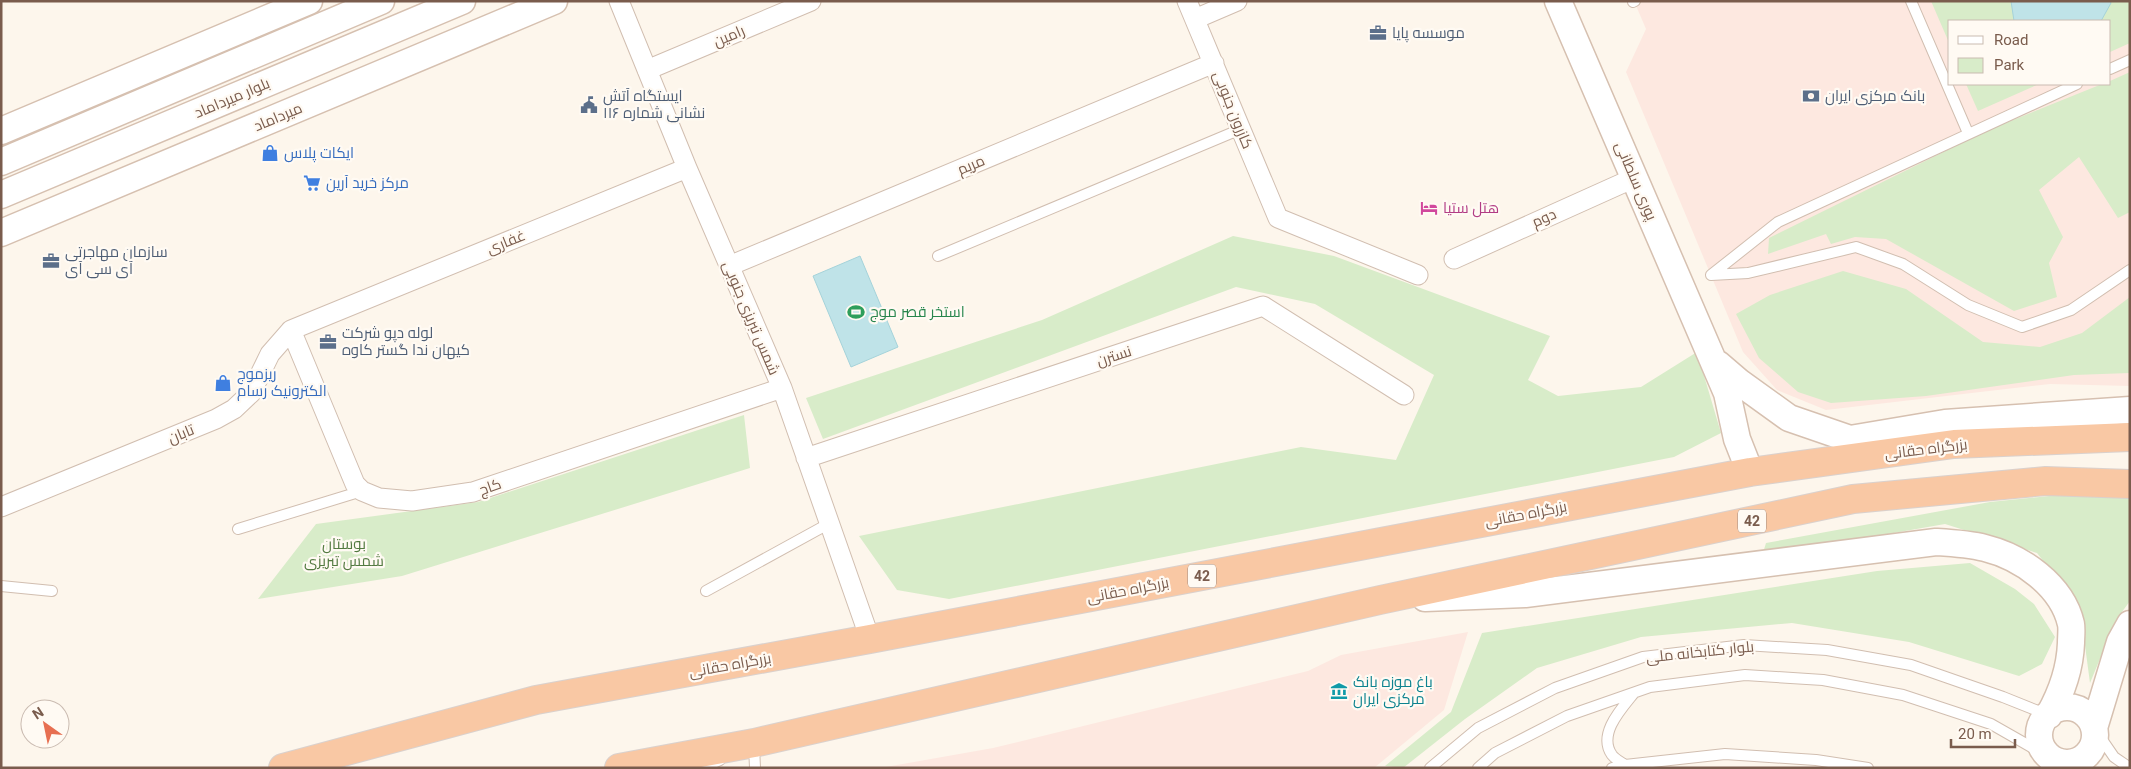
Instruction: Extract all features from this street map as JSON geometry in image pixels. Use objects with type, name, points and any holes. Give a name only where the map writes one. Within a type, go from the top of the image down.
[{"type":"highway","name":"بزرگراه حقانی","points":[[283,768],[536,700],[870,639],[1750,472],[1954,444],[2130,437]]},
{"type":"highway","name":"42","points":[[619,768],[755,756],[1380,600],[1853,499],[2046,481],[2130,484]]},
{"type":"main road","points":[[1,131],[309,1]]},
{"type":"main road","name":"بلوار میرداماد","points":[[1,162],[381,1]]},
{"type":"main road","name":"بلوار میرداماد","points":[[1,195],[462,1]]},
{"type":"main road","name":"میرداماد","points":[[1,233],[554,1]]},
{"type":"main road","name":"پوری سلطانی","points":[[1558,1],[1728,393],[1737,439],[1750,472]]},
{"type":"main road","points":[[1713,360],[1739,382],[1789,418],[1850,439],[1945,423],[2130,410]]},
{"type":"main road","points":[[1380,600],[1525,594],[1936,542],[1986,548],[2023,563],[2054,590],[2064,606],[2071,624],[2070,661],[2061,695],[2043,722],[2040,731],[2040,740],[2049,756],[2056,761],[2065,763],[2074,762],[2089,753],[2093,746],[2094,728],[2120,642],[2130,624]]},
{"type":"main road","points":[[2049,715],[2056,710],[2075,709],[2084,713],[2094,728]]},
{"type":"street","name":"شمس تبریزی جنوبی","points":[[619,1],[687,168],[782,388],[870,639]]},
{"type":"street","name":"رامین","points":[[647,70],[811,1]]},
{"type":"street","name":"کازرون جنوبی","points":[[1187,1],[1278,218],[1418,275]]},
{"type":"street","points":[[1195,19],[1237,1]]},
{"type":"street","name":"مریم","points":[[729,266],[1214,63]]},
{"type":"street","name":"غفارى","points":[[324,315],[687,168]]},
{"type":"street","name":"دوم","points":[[1454,259],[1634,178]]},
{"type":"street","name":"نسترن","points":[[806,458],[1263,306],[1404,395]]},
{"type":"street","name":"تابان","points":[[1,507],[216,419],[234,409],[251,393],[270,354],[291,330],[324,315]]},
{"type":"street","points":[[291,330],[355,484],[362,491]]},
{"type":"street","name":"کاج","points":[[362,491],[379,498],[412,501],[473,492],[782,388]]},
{"type":"lane","points":[[1911,1],[1968,133]]},
{"type":"lane","points":[[2111,69],[2130,60]]},
{"type":"lane","points":[[2075,85],[1778,222],[1711,275],[1748,273],[1856,247],[1903,264],[1968,304],[2022,327],[2071,310],[2130,270]]},
{"type":"lane","points":[[938,256],[1241,129]]},
{"type":"lane","points":[[238,529],[362,491]]},
{"type":"lane","points":[[706,591],[830,523]]},
{"type":"lane","points":[[1,586],[52,591]]},
{"type":"lane","name":"بلوار کتابخانه ملی","points":[[1430,768],[1478,728],[1555,688],[1643,657],[1744,645],[1827,650],[1911,665],[2049,715]]},
{"type":"lane","name":"بلوار کتابخانه ملی","points":[[1478,768],[1495,753],[1567,716],[1634,692],[1650,687],[1745,675],[1823,680],[1903,695],[1991,724],[2056,761]]},
{"type":"lane","points":[[1624,765],[1612,755],[1608,744],[1609,732],[1613,720],[1634,692]]},
{"type":"lane","points":[[2094,728],[2114,756],[2130,768]]},
{"type":"lane","points":[[1612,768],[1624,765],[1726,754],[1816,760],[1868,768]]},
{"type":"lane","points":[[703,768],[755,756]]},
{"type":"shaded area","points":[[1634,1],[2130,1],[2130,386],[2050,384],[1826,410],[1777,390],[1743,352],[1626,72],[1646,29]]},
{"type":"shaded area","name":"باغ موزه بانک مرکزی ایران","points":[[1468,632],[1444,710],[1374,768],[880,768],[993,748],[1308,671],[1341,655]]},
{"type":"green space","points":[[1931,1],[2130,1],[2130,43],[2111,52],[2111,20],[1948,20],[1948,40]]},
{"type":"green space","points":[[2130,72],[2130,212],[2118,218],[2079,157],[2039,190],[2063,237],[2049,263],[2057,297],[2014,311],[1886,239],[1855,237],[1831,244],[1826,234],[1768,254],[1769,238],[1986,131],[2100,85],[2111,85],[2111,81]]},
{"type":"green space","points":[[1966,85],[2037,85],[1978,111]]},
{"type":"green space","points":[[1233,236],[1334,256],[1550,336],[1528,380],[1558,396],[1641,387],[1697,352],[1721,433],[1674,457],[949,599],[897,590],[859,536],[1301,447],[1396,460],[1434,375],[1315,304],[1236,287],[823,439],[806,398],[1042,320]]},
{"type":"green space","points":[[1843,271],[1906,289],[1983,342],[2040,347],[2082,333],[2130,297],[2130,373],[2074,375],[1926,396],[1831,403],[1798,392],[1759,358],[1736,314],[1770,295]]},
{"type":"green space","name":"بوستان شمس تبریزی","points":[[744,415],[750,468],[402,576],[258,599],[316,524],[478,502]]},
{"type":"green space","points":[[2080,493],[2130,497],[2130,601],[2116,620],[2090,683],[2080,608],[2037,553],[1945,524],[1762,556],[1766,543],[1990,502]]},
{"type":"green space","points":[[1970,563],[2015,589],[2034,604],[2055,637],[2042,664],[2019,676],[1909,642],[1792,623],[1641,637],[1537,668],[1465,719],[1403,768],[1385,766],[1451,712],[1482,633],[1877,571]]},
{"type":"water","points":[[2011,1],[2110,1],[2111,3],[2102,20],[2014,20]]},
{"type":"water","name":"استخر قصر موج","points":[[860,256],[898,347],[851,367],[813,276]]},
{"type":"place","name":"موسسه پایا","points":[[1378,33]]},
{"type":"place","name":"بانک مرکزی ایران","points":[[1811,96]]},
{"type":"place","name":"ایستگاه آتش نشانی شماره ۱۱۶","points":[[589,105]]},
{"type":"place","name":"ایکات پلاس","points":[[270,153]]},
{"type":"place","name":"مرکز خرید آرین","points":[[312,183]]},
{"type":"place","name":"هتل ستیا","points":[[1429,208]]},
{"type":"place","name":"سازمان مهاجرتی آی سی آی","points":[[51,261]]},
{"type":"place","name":"استخر قصر موج","points":[[856,312]]},
{"type":"place","name":"لوله دپو شرکت کیهان ندا گستر کاوه","points":[[328,342]]},
{"type":"place","name":"ریزموج الکترونیک رسام","points":[[223,383]]},
{"type":"place","name":"باغ موزه بانک مرکزی ایران","points":[[1339,691]]}]
